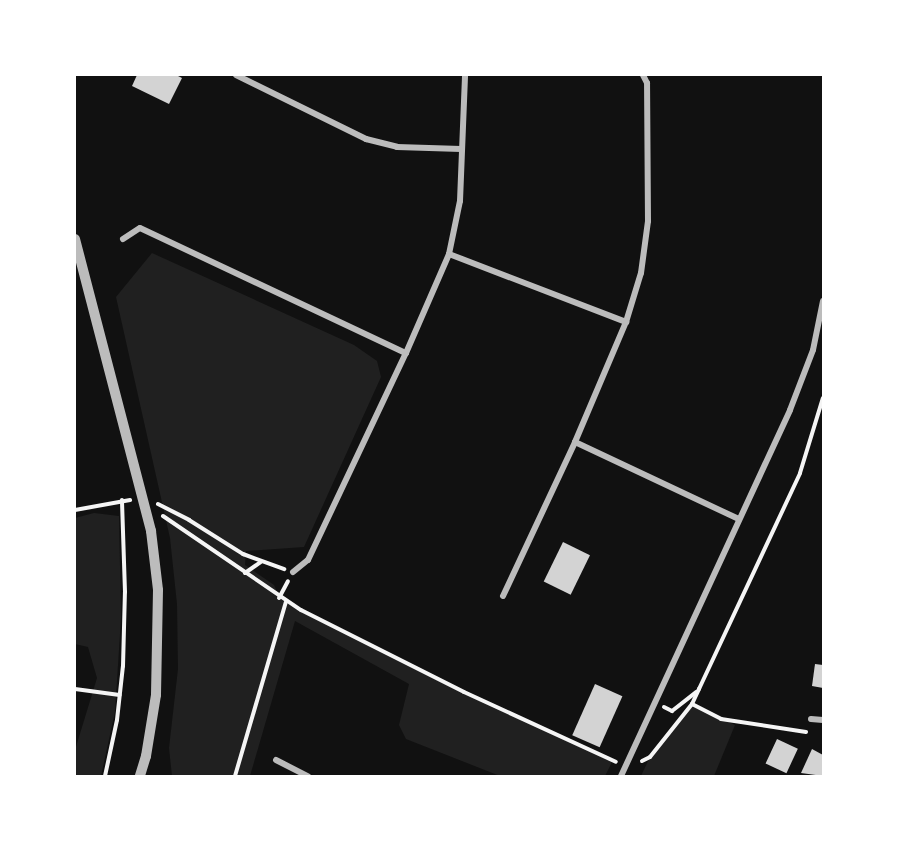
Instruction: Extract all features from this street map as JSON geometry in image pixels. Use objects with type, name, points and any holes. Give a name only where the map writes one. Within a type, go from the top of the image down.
[{"type":"street","points":[[236,75],[366,140],[397,147],[460,149]]},
{"type":"street","points":[[293,573],[308,560],[406,353],[449,254],[460,201],[460,149],[465,75]]},
{"type":"street","points":[[503,596],[575,442],[626,322],[641,273],[648,221],[647,83],[643,75]]},
{"type":"street","points":[[123,239],[140,228],[406,353]]},
{"type":"street","points":[[75,239],[144,500],[158,590],[156,695],[146,756],[140,776]]},
{"type":"street","points":[[449,254],[626,322]]},
{"type":"street","points":[[621,776],[790,410],[813,350],[823,301]]},
{"type":"street","points":[[575,442],[739,519]]},
{"type":"street","points":[[811,719],[823,720]]},
{"type":"street","points":[[276,760],[308,776]]},
{"type":"path","points":[[144,500],[159,513],[286,602],[464,692],[613,760],[625,768],[650,757],[692,704],[800,472],[823,398]]},
{"type":"path","points":[[105,776],[120,695],[125,592],[122,500]]},
{"type":"path","points":[[75,510],[122,500],[144,500],[170,509],[243,554],[293,573]]},
{"type":"path","points":[[245,574],[262,562]]},
{"type":"path","points":[[279,598],[289,580]]},
{"type":"path","points":[[235,776],[286,602]]},
{"type":"path","points":[[75,688],[120,695]]},
{"type":"path","points":[[672,711],[699,689]]},
{"type":"path","points":[[654,703],[672,711],[680,719]]},
{"type":"path","points":[[692,704],[721,719],[808,732],[811,719]]},
{"type":"shaded area","points":[[152,253],[354,345],[377,361],[381,377],[304,547],[246,551],[245,565],[274,585],[280,598],[464,692],[613,760],[605,776],[500,776],[406,739],[399,725],[409,684],[295,621],[250,776],[172,776],[169,748],[178,669],[177,604],[170,538],[116,297]]},
{"type":"shaded area","points":[[94,513],[119,516],[121,618],[115,712],[101,776],[75,776],[75,750],[97,678],[88,647],[75,644],[75,518]]},
{"type":"shaded area","points":[[692,704],[735,725],[714,776],[641,776],[650,757]]},
{"type":"building","points":[[137,75],[176,75],[182,78],[169,104],[132,86]]},
{"type":"building","points":[[563,542],[590,555],[571,595],[544,582]]},
{"type":"building","points":[[815,664],[823,665],[823,688],[812,686]]},
{"type":"building","points":[[595,684],[622,696],[600,747],[572,735]]},
{"type":"building","points":[[777,739],[798,749],[786,773],[766,763]]},
{"type":"building","points":[[812,749],[823,755],[823,776],[801,773]]}]
